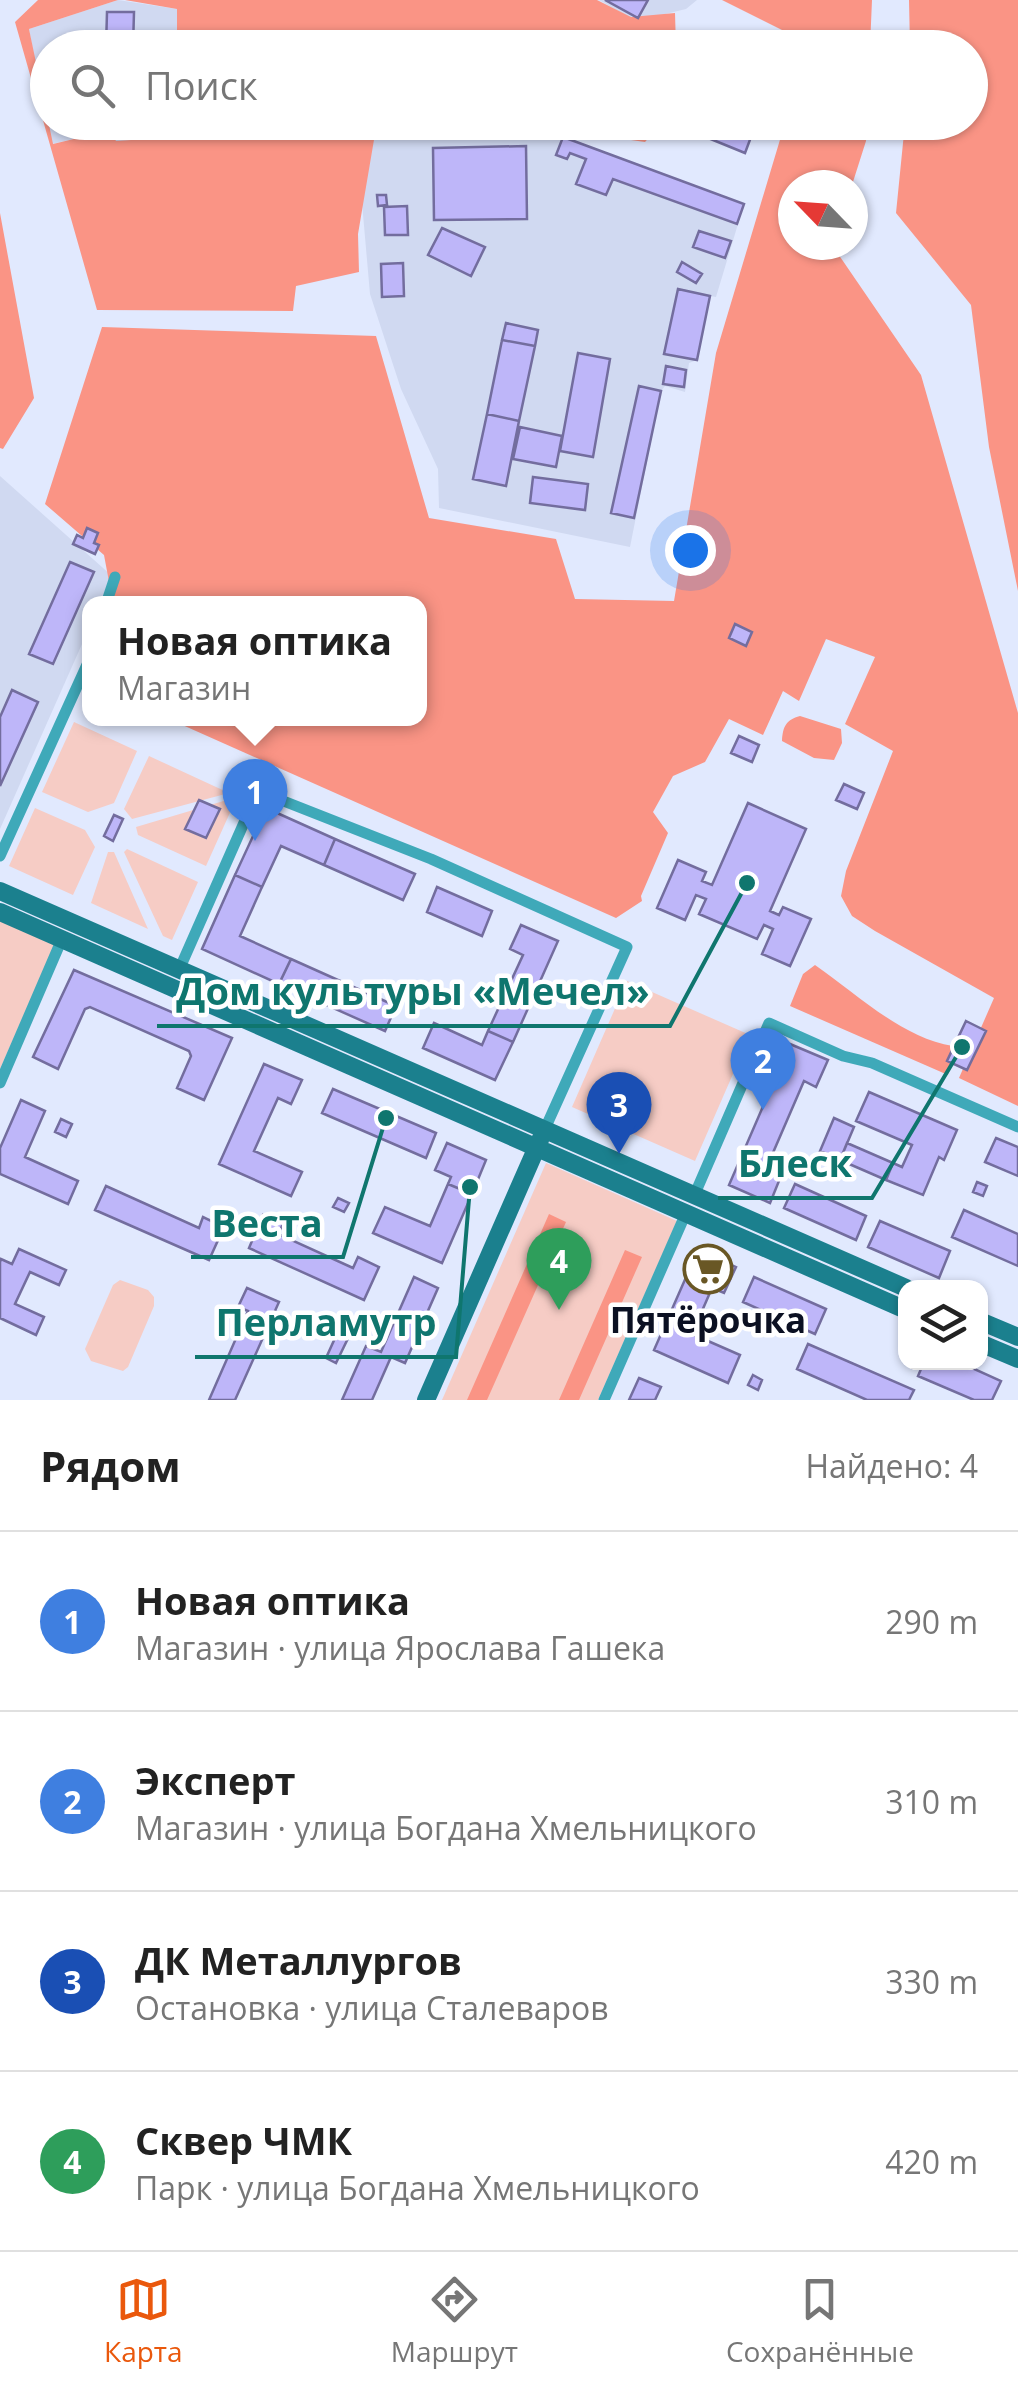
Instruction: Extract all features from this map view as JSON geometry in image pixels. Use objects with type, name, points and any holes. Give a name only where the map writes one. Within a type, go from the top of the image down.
[{"type":"main road","points":[[0,891],[540,1139]]},
{"type":"main road","points":[[0,912],[540,1139],[690,1205],[898,1306]]},
{"type":"main road","points":[[426,1400],[540,1139]]},
{"type":"main road","points":[[690,1205],[898,1285]]},
{"type":"main road","points":[[988,1324],[1018,1337]]},
{"type":"main road","points":[[988,1347],[1018,1360]]},
{"type":"street","points":[[106,596],[115,577]]},
{"type":"street","points":[[0,856],[82,676]]},
{"type":"street","points":[[178,970],[258,791],[431,859],[627,946],[540,1139]]},
{"type":"street","points":[[0,1083],[62,939]]},
{"type":"street","points":[[604,1400],[769,1022],[1018,1127]]},
{"type":"shaded area","points":[[38,0],[118,0],[29,29],[30,75],[15,22]]},
{"type":"shaded area","points":[[118,0],[177,9],[177,30],[30,30],[30,34],[29,29]]},
{"type":"shaded area","points":[[125,0],[597,0],[631,17],[675,13],[676,30],[177,30],[177,9]]},
{"type":"shaded area","points":[[599,0],[697,0],[686,9],[636,21]]},
{"type":"shaded area","points":[[722,0],[872,0],[871,30],[782,30]]},
{"type":"shaded area","points":[[909,0],[1018,0],[1018,591],[989,447],[971,305],[896,213],[903,140],[988,140],[988,30],[910,30]]},
{"type":"shaded area","points":[[49,140],[53,144],[70,140],[374,140],[358,234],[359,272],[296,286],[293,311],[97,310]]},
{"type":"shaded area","points":[[356,140],[571,140],[744,204],[716,297],[710,296],[697,360],[689,363],[685,392],[665,386],[661,391],[630,547],[439,508],[438,469],[401,389],[370,294]]},
{"type":"shaded area","points":[[780,140],[866,140],[857,170],[778,170],[778,260],[842,260],[921,375],[1018,713],[1018,1106],[959,1078],[994,998],[852,916],[841,896],[846,871],[893,751],[845,724],[875,657],[826,639],[799,701],[783,691],[763,735],[729,719],[705,762],[673,776],[653,812],[668,833],[642,901],[616,918],[185,726],[427,726],[427,596],[112,596],[104,555],[45,504],[102,327],[376,336],[429,518],[556,539],[575,599],[674,601],[716,353]]},
{"type":"shaded area","points":[[0,213],[34,398],[3,449],[0,448]]},
{"type":"shaded area","points":[[0,476],[112,576],[103,596],[82,596],[82,644],[0,829]]},
{"type":"shaded area","points":[[800,716],[841,729],[842,743],[834,760],[814,758],[782,741],[786,724]]},
{"type":"shaded area","points":[[74,722],[137,751],[114,803],[88,812],[42,792]]},
{"type":"shaded area","points":[[149,756],[229,793],[132,819],[124,809]]},
{"type":"shaded area","points":[[237,797],[206,866],[138,835],[136,827]]},
{"type":"shaded area","points":[[35,808],[85,830],[95,847],[73,895],[9,866]]},
{"type":"shaded area","points":[[127,849],[198,882],[172,940],[163,936],[124,852]]},
{"type":"shaded area","points":[[108,852],[114,852],[148,929],[91,903]]},
{"type":"shaded area","points":[[0,920],[55,944],[0,1069]]},
{"type":"shaded area","points":[[815,965],[898,1025],[953,1046],[948,1075],[790,1006],[803,974]]},
{"type":"shaded area","points":[[627,981],[750,1035],[695,1161],[572,1107]]},
{"type":"shaded area","points":[[546,1163],[677,1221],[598,1400],[442,1400]]},
{"type":"shaded area","points":[[549,1214],[566,1222],[487,1400],[467,1400]]},
{"type":"shaded area","points":[[625,1250],[642,1257],[579,1400],[559,1400]]},
{"type":"shaded area","points":[[120,1280],[148,1290],[154,1297],[154,1306],[123,1371],[91,1361],[85,1349],[113,1285]]},
{"type":"building","points":[[605,0],[648,0],[638,18]]},
{"type":"building","points":[[107,12],[134,12],[134,30],[106,30]]},
{"type":"building","points":[[562,140],[571,140],[744,204],[737,224],[613,179],[606,195],[576,184],[586,159],[570,153],[567,159],[556,155]]},
{"type":"building","points":[[713,140],[750,140],[745,153]]},
{"type":"building","points":[[526,146],[527,219],[434,220],[433,148]]},
{"type":"building","points":[[377,195],[386,195],[387,205],[378,206]]},
{"type":"building","points":[[407,206],[408,235],[385,235],[384,207]]},
{"type":"building","points":[[442,228],[485,247],[471,276],[428,255]]},
{"type":"building","points":[[699,231],[731,241],[725,258],[693,247]]},
{"type":"building","points":[[682,262],[702,274],[696,283],[677,272]]},
{"type":"building","points":[[403,263],[404,296],[382,297],[381,264]]},
{"type":"building","points":[[678,289],[710,296],[697,360],[664,354]]},
{"type":"building","points":[[506,323],[538,330],[535,346],[502,340]]},
{"type":"building","points":[[502,340],[535,346],[519,421],[487,414]]},
{"type":"building","points":[[578,353],[610,359],[593,457],[560,451]]},
{"type":"building","points":[[666,366],[686,370],[684,387],[663,384]]},
{"type":"building","points":[[639,386],[661,391],[634,518],[611,513]]},
{"type":"building","points":[[487,414],[519,421],[506,486],[473,479]]},
{"type":"building","points":[[520,427],[562,436],[556,467],[513,459]]},
{"type":"building","points":[[533,477],[588,484],[585,510],[530,503]]},
{"type":"building","points":[[87,528],[98,533],[95,554],[73,544],[77,535],[83,538]]},
{"type":"building","points":[[70,562],[94,572],[53,664],[29,654]]},
{"type":"building","points":[[735,624],[752,632],[746,646],[729,638]]},
{"type":"building","points":[[12,690],[38,702],[0,786],[0,717]]},
{"type":"building","points":[[739,736],[759,745],[752,762],[731,753]]},
{"type":"building","points":[[844,784],[864,793],[857,809],[836,800]]},
{"type":"building","points":[[199,800],[220,809],[206,838],[185,829]]},
{"type":"building","points":[[748,803],[806,829],[770,911],[779,915],[783,907],[811,919],[790,966],[762,954],[773,929],[764,925],[757,939],[699,914],[706,899],[696,895],[685,920],[657,908],[678,860],[706,872],[702,881],[712,885]]},
{"type":"building","points":[[266,808],[335,839],[324,865],[281,846],[262,887],[235,875]]},
{"type":"building","points":[[114,815],[123,819],[113,841],[104,836]]},
{"type":"building","points":[[335,839],[415,874],[403,900],[324,865]]},
{"type":"building","points":[[235,875],[262,887],[240,936],[291,959],[279,984],[202,949]]},
{"type":"building","points":[[437,887],[492,911],[482,936],[427,912]]},
{"type":"building","points":[[521,925],[558,941],[513,1042],[488,1031],[523,955],[510,949]]},
{"type":"building","points":[[291,959],[396,1006],[385,1031],[279,984]]},
{"type":"building","points":[[74,970],[232,1038],[204,1100],[177,1088],[191,1056],[189,1051],[90,1007],[85,1009],[58,1069],[33,1057]]},
{"type":"building","points":[[966,1021],[986,1031],[967,1070],[947,1061]]},
{"type":"building","points":[[434,1023],[482,1045],[488,1031],[513,1042],[495,1080],[423,1048]]},
{"type":"building","points":[[790,1044],[828,1060],[816,1087],[804,1081],[766,1169],[781,1176],[770,1203],[729,1185]]},
{"type":"building","points":[[264,1064],[302,1080],[291,1104],[278,1098],[254,1151],[302,1172],[291,1196],[219,1164]]},
{"type":"building","points":[[333,1089],[436,1133],[426,1158],[322,1113]]},
{"type":"building","points":[[869,1092],[957,1130],[944,1160],[939,1157],[923,1195],[886,1180],[893,1163],[902,1167],[912,1145],[856,1121]]},
{"type":"building","points":[[21,1100],[45,1111],[25,1157],[78,1181],[68,1204],[0,1174],[0,1148]]},
{"type":"building","points":[[834,1118],[854,1127],[840,1160],[820,1151]]},
{"type":"building","points":[[61,1119],[72,1124],[66,1137],[55,1132]]},
{"type":"building","points":[[996,1138],[1018,1147],[1018,1176],[985,1162]]},
{"type":"building","points":[[447,1143],[486,1160],[472,1194],[448,1184],[451,1177],[435,1170]]},
{"type":"building","points":[[847,1143],[893,1163],[886,1180],[840,1160]]},
{"type":"building","points":[[977,1182],[987,1186],[983,1196],[973,1192]]},
{"type":"building","points":[[448,1184],[472,1194],[442,1263],[373,1233],[385,1207],[430,1226]]},
{"type":"building","points":[[795,1184],[866,1216],[856,1240],[784,1208]]},
{"type":"building","points":[[106,1186],[199,1228],[203,1217],[224,1227],[209,1260],[95,1210]]},
{"type":"building","points":[[338,1198],[349,1203],[344,1212],[333,1207]]},
{"type":"building","points":[[964,1210],[1018,1234],[1018,1266],[952,1237]]},
{"type":"building","points":[[263,1215],[283,1224],[278,1234],[353,1268],[358,1257],[379,1267],[364,1300],[249,1248]]},
{"type":"building","points":[[880,1221],[950,1251],[939,1278],[868,1247]]},
{"type":"building","points":[[19,1249],[66,1270],[59,1285],[30,1272],[15,1304],[44,1317],[36,1335],[0,1318],[0,1262],[1,1259],[12,1264]]},
{"type":"building","points":[[698,1250],[736,1267],[724,1293],[712,1288],[692,1334],[740,1355],[728,1383],[654,1350]]},
{"type":"building","points":[[414,1277],[438,1288],[405,1363],[391,1357],[372,1400],[342,1400],[366,1346],[381,1352]]},
{"type":"building","points":[[754,1277],[826,1309],[815,1334],[743,1302]]},
{"type":"building","points":[[247,1288],[279,1302],[235,1400],[209,1400],[248,1311],[238,1307]]},
{"type":"building","points":[[341,1325],[352,1330],[336,1363],[326,1358]]},
{"type":"building","points":[[808,1344],[914,1390],[909,1400],[867,1400],[797,1369]]},
{"type":"building","points":[[921,1370],[977,1370],[1001,1381],[992,1400],[974,1400],[918,1376]]},
{"type":"building","points":[[753,1375],[762,1380],[758,1390],[748,1385]]},
{"type":"building","points":[[639,1378],[661,1387],[655,1400],[629,1400]]},
{"type":"place","name":"Новая оптика","points":[[255,841]]},
{"type":"place","name":"Дом культуры «Мечел»","points":[[747,883]]},
{"type":"place","name":"Блеск","points":[[962,1047]]},
{"type":"place","name":"Эксперт","points":[[763,1110]]},
{"type":"place","name":"Веста","points":[[386,1118]]},
{"type":"place","name":"ДК Металлургов","points":[[619,1154]]},
{"type":"place","name":"Перламутр","points":[[470,1187]]},
{"type":"place","name":"Пятёрочка","points":[[708,1269]]},
{"type":"place","name":"Сквер ЧМК","points":[[559,1310]]}]
